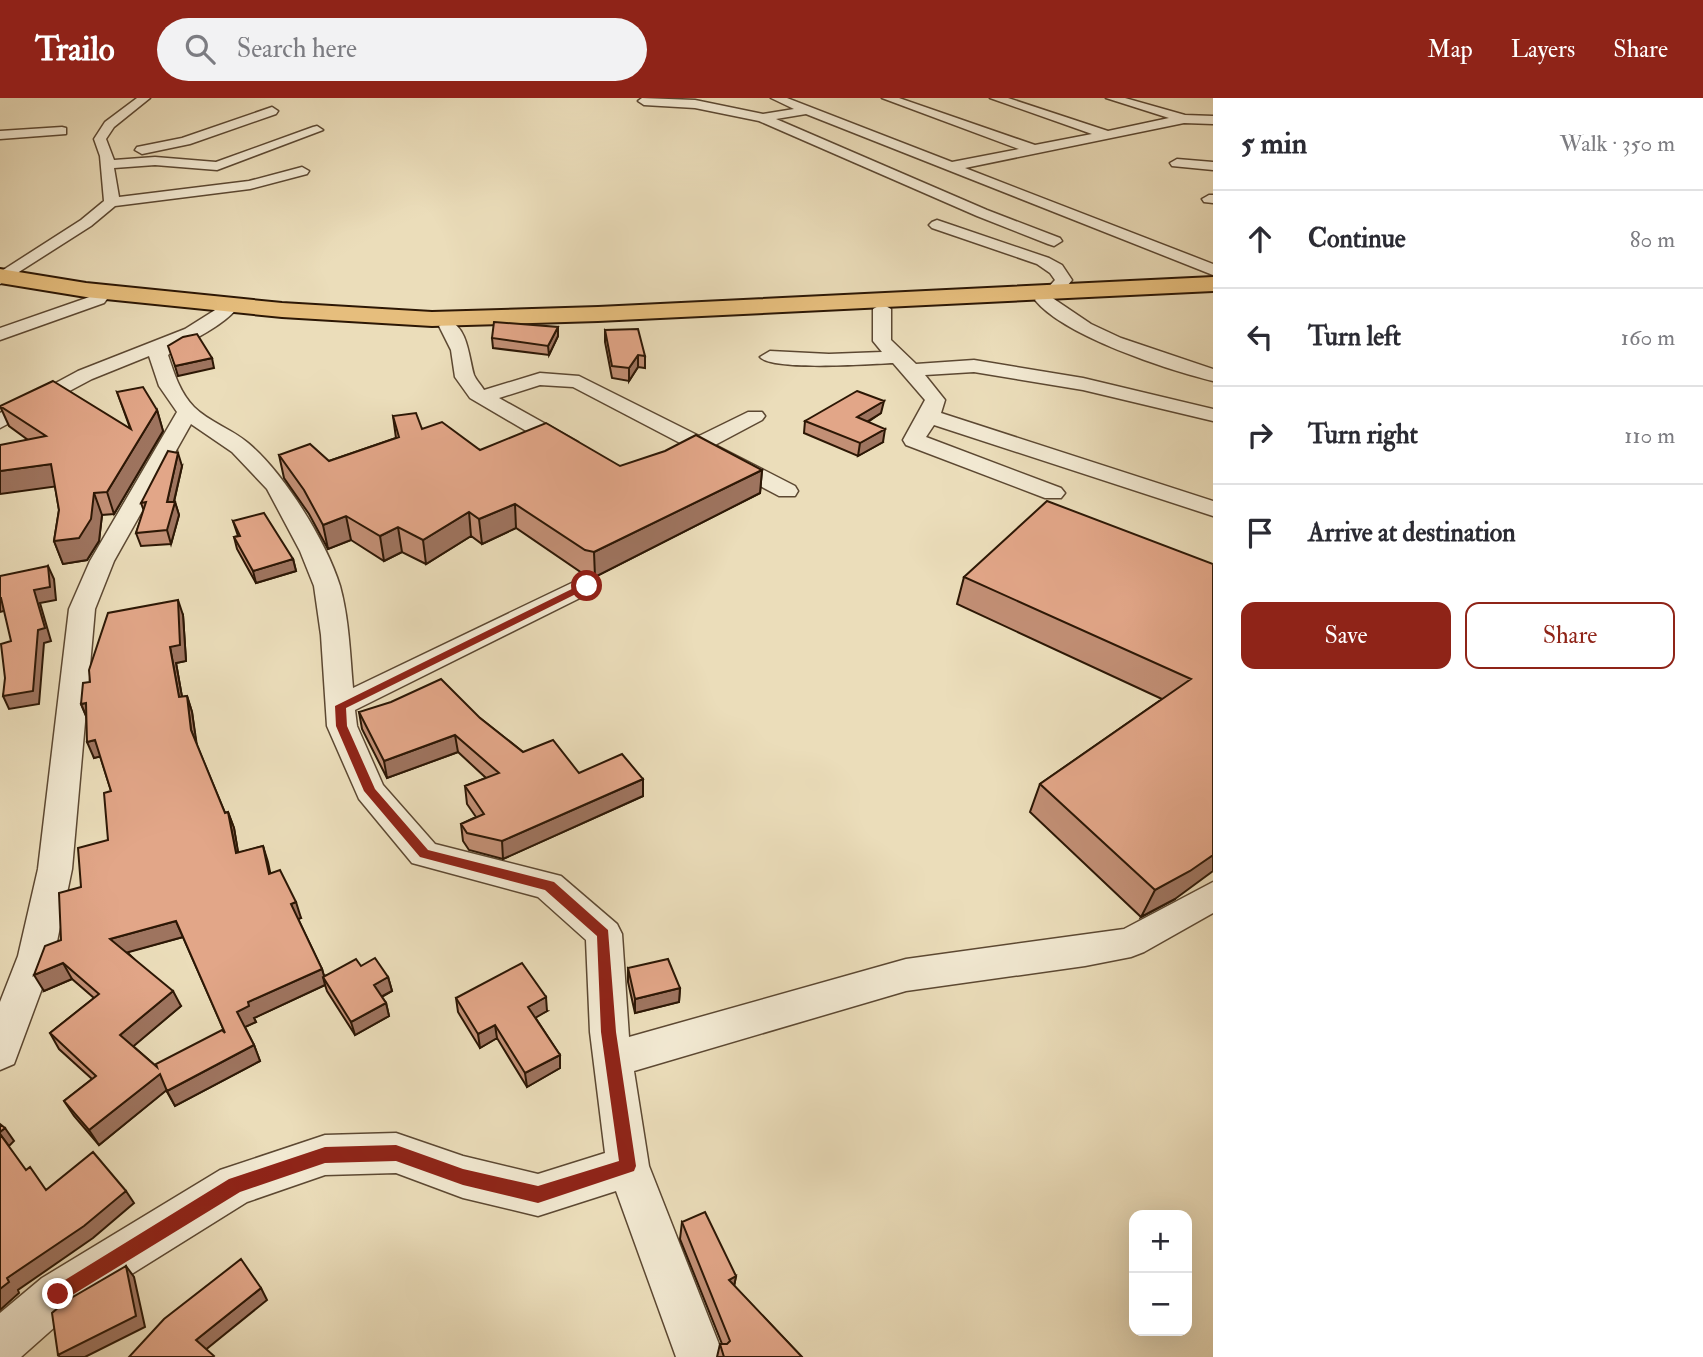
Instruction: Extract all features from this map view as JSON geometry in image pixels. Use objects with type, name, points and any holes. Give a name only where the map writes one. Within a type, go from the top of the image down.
[{"type":"highway","points":[[1,279],[98,299],[151,301]]},
{"type":"highway","points":[[1,279],[151,301],[378,325],[448,326],[882,309],[1213,284]]},
{"type":"highway","points":[[227,309],[383,317],[503,318],[1213,291]]},
{"type":"street","points":[[111,202],[113,188],[107,173],[108,153],[100,139],[109,125],[144,98]]},
{"type":"street","points":[[776,98],[1213,270]]},
{"type":"street","points":[[888,98],[1038,151]]},
{"type":"street","points":[[996,98],[1111,136]]},
{"type":"street","points":[[1112,98],[1184,119],[1213,120]]},
{"type":"street","points":[[644,101],[695,104],[763,118],[982,213],[1054,241]]},
{"type":"street","points":[[763,118],[808,110]]},
{"type":"street","points":[[108,160],[173,144],[272,111]]},
{"type":"street","points":[[1125,118],[1152,126]]},
{"type":"street","points":[[953,166],[1038,151],[1184,119]]},
{"type":"street","points":[[108,160],[217,166],[317,130]]},
{"type":"street","points":[[0,135],[62,131]]},
{"type":"street","points":[[971,148],[996,157]]},
{"type":"street","points":[[1177,163],[1213,166]]},
{"type":"street","points":[[1,279],[34,254],[86,223],[111,202],[250,186],[302,171]]},
{"type":"street","points":[[1035,200],[937,225],[1043,261],[1056,270],[1064,280],[1048,296],[1085,328],[1114,342],[1213,375]]},
{"type":"street","points":[[0,334],[98,299]]},
{"type":"street","points":[[227,309],[158,353],[169,386],[187,412],[240,447],[277,486],[312,551],[327,586],[335,635],[342,726],[370,791],[424,854],[549,886],[604,934],[612,1060],[628,1166],[699,1357]]},
{"type":"street","points":[[882,309],[881,341],[935,400],[929,416],[914,440],[1053,493]]},
{"type":"street","points":[[448,326],[460,351],[466,377],[477,394],[589,459]]},
{"type":"street","points":[[0,422],[46,395],[115,362],[173,343]]},
{"type":"street","points":[[770,357],[974,366],[1083,384],[1213,415]]},
{"type":"street","points":[[483,397],[536,377],[557,377],[599,391],[787,491]]},
{"type":"street","points":[[0,1052],[36,956],[55,869],[82,610],[102,561],[187,412]]},
{"type":"street","points":[[652,468],[755,416]]},
{"type":"street","points":[[929,416],[1213,509]]},
{"type":"street","points":[[340,706],[587,586]]},
{"type":"street","points":[[612,1060],[906,975],[1085,951],[1131,942],[1213,896]]},
{"type":"street","points":[[0,1344],[58,1294],[235,1185],[325,1155],[396,1153],[463,1177],[538,1195],[628,1166]]},
{"type":"building","points":[[494,322],[558,327],[548,346],[492,338]]},
{"type":"building","points":[[638,329],[645,356],[638,355],[629,368],[612,366],[605,330]]},
{"type":"building","points":[[197,334],[212,358],[175,366],[168,346],[183,337]]},
{"type":"building","points":[[53,381],[131,429],[117,392],[143,387],[157,410],[107,492],[94,493],[91,519],[79,538],[54,541],[59,510],[51,464],[0,471],[0,445],[46,436],[0,406]]},
{"type":"building","points":[[857,391],[884,401],[857,417],[885,429],[860,443],[805,421]]},
{"type":"building","points":[[416,413],[422,429],[442,422],[480,450],[546,423],[620,466],[665,451],[696,435],[762,470],[594,552],[585,550],[515,504],[479,519],[469,512],[423,540],[398,527],[380,536],[346,516],[323,525],[304,490],[279,455],[310,444],[329,461],[399,437],[393,416]]},
{"type":"building","points":[[168,451],[178,453],[167,502],[175,502],[167,530],[136,533],[146,502],[141,503]]},
{"type":"building","points":[[1047,501],[1213,564],[1213,855],[1155,890],[1040,784],[1191,679],[964,577]]},
{"type":"building","points":[[264,513],[293,559],[253,571],[234,537],[240,536],[233,521]]},
{"type":"building","points":[[48,566],[50,587],[34,590],[45,628],[38,630],[33,691],[3,696],[5,678],[1,644],[11,641],[0,598],[0,576]]},
{"type":"building","points":[[178,600],[180,645],[170,647],[179,697],[187,696],[191,730],[225,813],[228,812],[236,853],[263,846],[269,874],[280,870],[296,902],[291,904],[322,969],[248,1002],[249,1006],[237,1012],[254,1045],[167,1091],[160,1074],[89,1130],[64,1101],[96,1076],[50,1033],[99,994],[63,963],[34,975],[45,946],[61,940],[59,893],[81,887],[78,848],[108,840],[104,793],[111,791],[95,740],[87,742],[86,703],[81,704],[83,683],[90,682],[89,670],[108,613]],"holes":[[[176,921],[225,1033],[222,1030],[156,1064],[157,1067],[120,1035],[173,991],[110,939]]]},
{"type":"building","points":[[441,679],[480,718],[523,752],[553,740],[579,773],[622,754],[643,779],[502,841],[467,833],[461,824],[484,814],[465,786],[499,773],[455,735],[384,761],[359,712],[391,702]]},
{"type":"building","points":[[375,958],[388,977],[374,985],[386,1003],[351,1022],[323,977],[356,959],[361,966]]},
{"type":"building","points":[[668,959],[680,988],[635,999],[628,968]]},
{"type":"building","points":[[522,963],[546,997],[528,1007],[560,1055],[525,1073],[495,1025],[478,1034],[456,998]]},
{"type":"building","points":[[0,1134],[26,1170],[30,1167],[46,1190],[93,1152],[126,1191],[84,1226],[7,1278],[9,1282],[0,1289]]},
{"type":"building","points":[[705,1212],[736,1276],[729,1280],[802,1357],[724,1357],[720,1344],[730,1341],[682,1222]]},
{"type":"building","points":[[241,1259],[261,1288],[196,1340],[213,1357],[129,1357],[164,1319]]},
{"type":"building","points":[[126,1266],[136,1316],[58,1355],[52,1313],[66,1301]]},
{"type":"route","points":[[58,1294],[235,1185],[325,1155],[396,1153],[463,1177],[538,1195],[628,1166],[609,1032],[604,934],[549,886],[424,854],[370,791],[342,726],[340,706],[587,586]]}]
